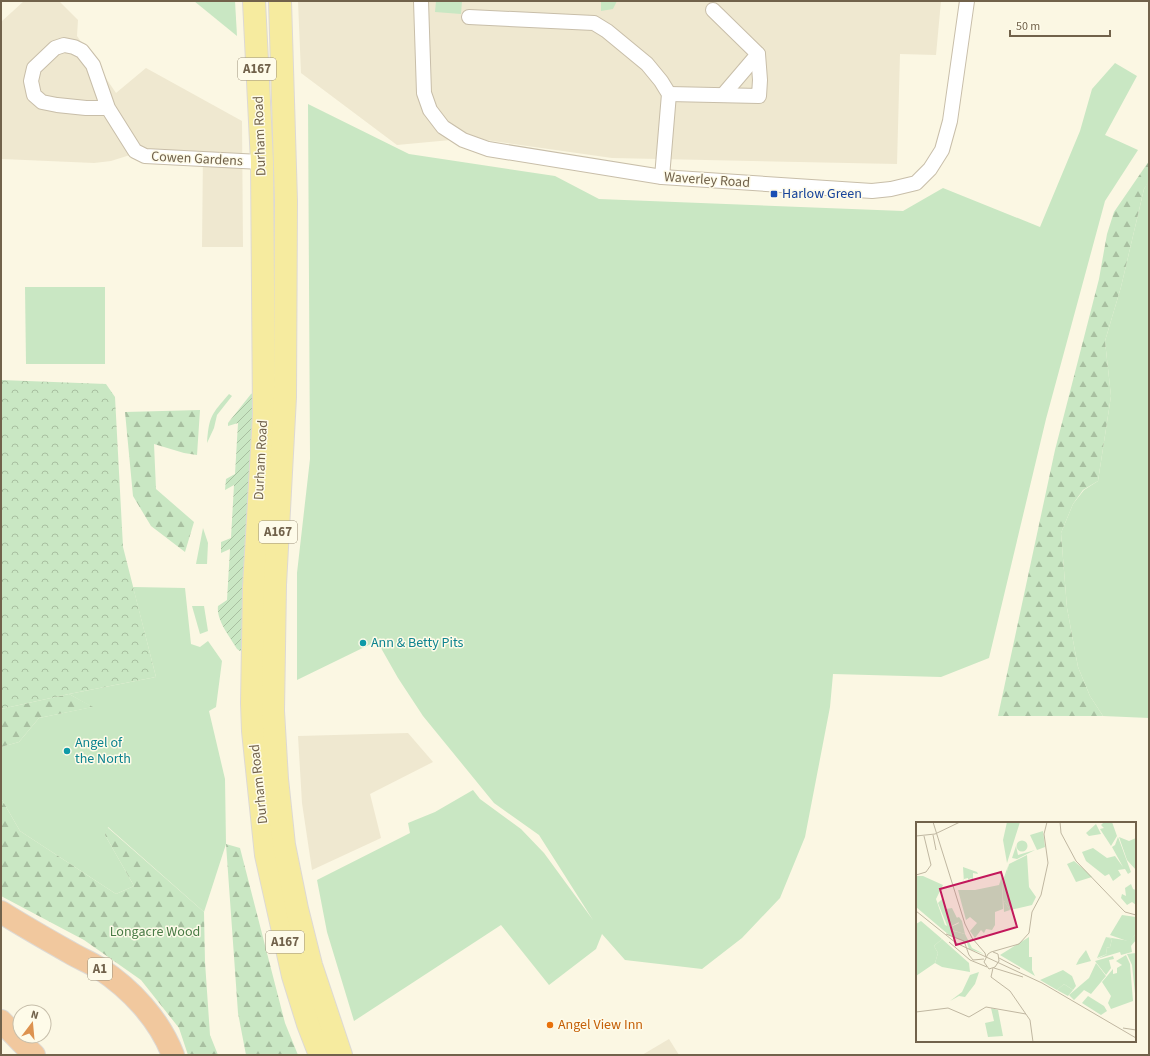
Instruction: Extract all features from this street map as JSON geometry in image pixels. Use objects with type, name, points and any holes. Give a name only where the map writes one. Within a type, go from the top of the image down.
[{"type":"highway","name":"A1","points":[[1,912],[60,947],[98,967],[116,980],[147,1010],[160,1028],[173,1055]]},
{"type":"highway","points":[[1,1021],[34,1055]]},
{"type":"main road","name":"Durham Road","points":[[254,1],[262,162],[264,415],[254,587],[253,731],[266,855],[293,976],[308,1024],[320,1055]]},
{"type":"main road","name":"Durham Road","points":[[280,1],[286,201],[285,397],[275,593],[273,711],[277,779],[284,845],[310,965],[341,1055]]},
{"type":"street","name":"Waverley Road","points":[[421,1],[424,93],[430,110],[443,127],[463,140],[488,149],[662,177],[872,191],[891,189],[916,183],[930,169],[942,150],[950,121],[967,1]]},
{"type":"street","points":[[669,94],[759,96],[760,80],[758,54],[713,10]]},
{"type":"street","points":[[469,17],[594,24],[607,31],[647,64],[661,81],[669,94],[662,177]]},
{"type":"street","name":"Cowen Gardens","points":[[108,108],[64,106],[42,102],[34,94],[30,81],[34,68],[55,48],[64,45],[74,47],[82,51],[93,65],[108,108],[135,151],[145,156],[262,162]]},
{"type":"street","points":[[723,95],[758,54]]},
{"type":"shaded area","points":[[24,1],[59,1],[78,20],[77,36],[116,93],[146,68],[242,121],[243,247],[202,247],[203,152],[149,149],[111,161],[94,163],[1,158],[1,22]]},
{"type":"shaded area","points":[[298,1],[941,1],[936,55],[900,54],[897,164],[612,158],[472,138],[397,145],[301,73]]},
{"type":"shaded area","points":[[408,733],[433,762],[370,794],[381,838],[312,870],[302,803],[298,736]]},
{"type":"shaded area","points":[[669,1039],[679,1055],[642,1055]]},
{"type":"green space","points":[[194,1],[235,1],[237,36]]},
{"type":"green space","points":[[436,1],[462,1],[461,14],[435,12]]},
{"type":"green space","points":[[601,1],[617,1],[613,9],[601,11]]},
{"type":"green space","points":[[1115,63],[1137,76],[1105,135],[1138,150],[1105,201],[1046,419],[989,658],[941,677],[833,674],[830,707],[805,837],[780,898],[742,938],[702,969],[625,960],[602,934],[596,949],[549,985],[501,925],[354,1021],[327,932],[317,880],[410,833],[408,823],[435,812],[473,790],[480,799],[521,829],[544,853],[593,920],[539,835],[494,803],[423,716],[398,678],[377,641],[297,680],[297,573],[310,459],[308,104],[409,154],[555,176],[599,199],[903,211],[943,188],[1040,227],[1080,131],[1092,89]]},
{"type":"green space","points":[[1149,161],[1149,181],[1144,189],[1121,287],[1105,341],[1111,396],[1098,481],[1083,490],[1073,504],[1061,533],[1067,608],[1078,667],[1090,696],[1103,716],[998,716],[1055,450],[1099,279],[1107,234],[1114,212]]},
{"type":"green space","points":[[1149,181],[1149,718],[1103,716],[1090,696],[1078,667],[1067,608],[1061,533],[1073,504],[1084,490],[1098,481],[1111,396],[1105,341],[1121,287],[1144,189]]},
{"type":"green space","points":[[25,287],[105,287],[105,364],[26,364]]},
{"type":"green space","points":[[1,380],[106,384],[115,397],[123,547],[156,677],[1,709]]},
{"type":"green space","points":[[253,393],[255,394],[243,650],[240,651],[237,649],[224,628],[219,617],[218,606],[227,600],[230,549],[221,553],[221,542],[231,538],[234,485],[225,490],[226,479],[235,474],[238,423],[228,426],[228,423]]},
{"type":"green space","points":[[229,394],[232,396],[217,415],[214,428],[207,443],[210,420],[215,411]]},
{"type":"green space","points":[[200,410],[197,455],[184,453],[154,444],[156,489],[194,522],[185,552],[151,526],[133,496],[125,412]]},
{"type":"green space","points":[[203,528],[208,543],[207,564],[196,564]]},
{"type":"green space","points":[[133,587],[185,588],[191,644],[200,647],[208,641],[222,661],[216,707],[209,711],[225,779],[226,844],[204,912],[108,827],[105,835],[134,886],[116,894],[20,831],[1,798],[1,747],[19,742],[39,718],[92,707],[69,694],[156,677]]},
{"type":"green space","points":[[192,606],[204,606],[208,631],[200,634]]},
{"type":"green space","points":[[69,694],[93,707],[39,718],[19,742],[1,747],[1,709]]},
{"type":"green space","name":"Longacre Wood","points":[[1,798],[20,831],[116,894],[134,886],[105,835],[107,827],[204,912],[205,962],[210,1035],[218,1055],[188,1055],[179,1028],[141,980],[84,940],[1,896]]},
{"type":"green space","points":[[226,844],[240,848],[285,1023],[298,1055],[246,1055],[238,1013]]},
{"type":"place","name":"Harlow Green","points":[[774,194]]},
{"type":"place","name":"Ann & Betty Pits","points":[[363,643]]},
{"type":"place","name":"Angel of the North","points":[[67,751]]},
{"type":"place","name":"Angel View Inn","points":[[550,1025]]}]
